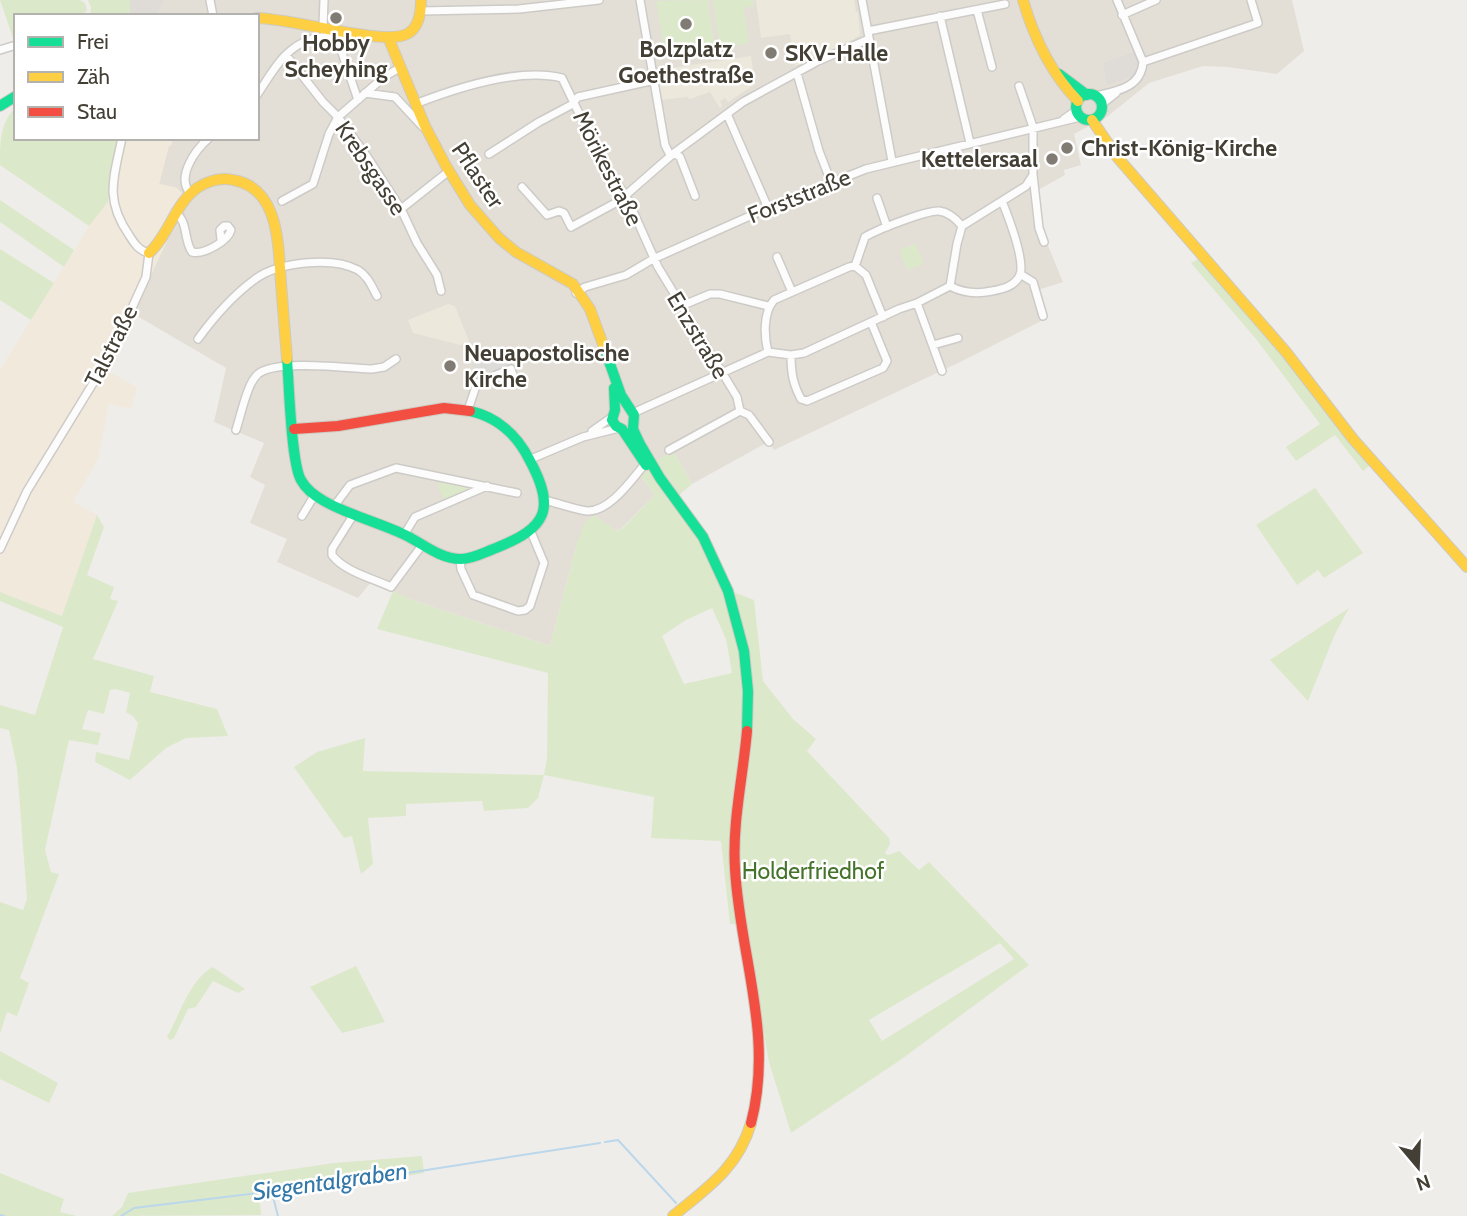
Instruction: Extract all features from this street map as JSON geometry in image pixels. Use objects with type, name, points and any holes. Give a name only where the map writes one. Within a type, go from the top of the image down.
[{"type":"street","points":[[323,26],[324,0]]},
{"type":"street","points":[[259,18],[285,18],[351,33],[401,36],[413,28],[421,0]]},
{"type":"street","points":[[420,11],[482,11],[599,0]]},
{"type":"street","points":[[640,0],[664,145],[680,157],[695,196]]},
{"type":"street","points":[[862,0],[892,161]]},
{"type":"street","points":[[1023,0],[1038,44],[1065,89],[1078,109],[1095,118]]},
{"type":"street","points":[[1078,109],[1095,98],[1136,82],[1141,74],[1143,62],[1116,0]]},
{"type":"street","points":[[1122,15],[1156,0]]},
{"type":"street","points":[[1143,62],[1258,23],[1251,0]]},
{"type":"street","points":[[523,187],[547,215],[559,211],[564,213],[570,227],[625,196],[674,153],[743,102],[818,61],[869,35],[940,16],[1005,4]]},
{"type":"street","points":[[977,10],[992,67]]},
{"type":"street","points":[[940,16],[970,143]]},
{"type":"street","points":[[259,92],[286,55],[296,46],[310,39],[351,33]]},
{"type":"street","name":"Pflaster","points":[[401,36],[401,67]]},
{"type":"street","name":"Pflaster","points":[[388,37],[415,104],[449,171],[493,231],[519,254],[557,277],[585,302],[598,327],[612,370]]},
{"type":"street","points":[[339,44],[358,100]]},
{"type":"street","name":"Krebsgasse","points":[[286,55],[366,155],[401,209],[417,243],[437,275],[441,291]]},
{"type":"street","points":[[282,201],[313,184],[329,134],[338,117],[401,67]]},
{"type":"street","points":[[1055,72],[1095,98]]},
{"type":"street","points":[[797,73],[818,151],[831,182]]},
{"type":"street","name":"Mörikestraße","points":[[415,104],[452,90],[487,82],[522,76],[562,78],[600,158],[625,196],[653,259]]},
{"type":"street","points":[[489,154],[571,105],[578,97],[655,80]]},
{"type":"street","points":[[1020,86],[1033,127],[1033,175],[1039,228],[1044,242]]},
{"type":"street","points":[[365,93],[396,97],[427,130]]},
{"type":"street","points":[[1095,98],[1095,118],[1107,144],[1171,222],[1286,352],[1353,439],[1467,567]]},
{"type":"street","name":"Forststraße","points":[[577,293],[585,287],[626,275],[653,259],[831,182],[892,161],[1060,121],[1078,109]]},
{"type":"street","points":[[727,114],[768,208]]},
{"type":"street","points":[[122,140],[113,188],[114,209],[140,249],[149,253],[157,246],[176,212],[190,194],[202,184],[223,178],[240,180],[256,189],[272,212],[281,267],[293,429],[298,477],[314,496],[404,534],[442,554],[460,559],[487,551],[531,532],[543,514],[544,500],[531,459],[519,441],[503,425],[468,410],[444,408],[361,423],[293,429]]},
{"type":"street","points":[[190,194],[185,185],[185,176],[192,158],[207,140]]},
{"type":"street","points":[[401,209],[449,171]]},
{"type":"street","points":[[950,286],[962,226],[1026,186],[1033,175]]},
{"type":"street","points":[[877,198],[887,227]]},
{"type":"street","points":[[950,286],[957,290],[987,292],[1009,286],[1020,274],[1017,250],[1002,201]]},
{"type":"street","points":[[768,352],[765,332],[768,306],[774,300],[855,266],[865,237],[936,211],[946,212],[962,226]]},
{"type":"street","points":[[176,212],[183,220],[188,246],[192,252],[204,252],[221,240]]},
{"type":"street","name":"Talstraße","points":[[0,549],[27,491],[111,354],[146,277],[149,253]]},
{"type":"street","points":[[777,257],[792,292]]},
{"type":"street","name":"Enzstraße","points":[[653,259],[737,397],[740,411],[749,415],[769,442]]},
{"type":"street","points":[[198,339],[219,310],[256,278],[281,267],[316,262],[348,266],[366,277],[377,296]]},
{"type":"street","points":[[855,266],[866,275],[883,317]]},
{"type":"street","points":[[1020,274],[1033,282],[1043,316]]},
{"type":"street","points":[[583,437],[613,413],[630,410],[768,352],[791,355],[804,353],[950,286]]},
{"type":"street","points":[[681,306],[710,294],[720,294],[768,306]]},
{"type":"street","points":[[917,303],[942,371]]},
{"type":"street","points":[[791,355],[793,383],[801,399],[807,401],[883,368],[887,361],[871,322]]},
{"type":"street","points":[[933,345],[958,338]]},
{"type":"street","points":[[236,430],[250,387],[259,373],[267,369],[289,366],[372,369],[384,367],[396,359]]},
{"type":"street","points":[[612,370],[630,410],[624,427],[645,464],[660,478]]},
{"type":"street","points":[[612,370],[614,424],[624,427],[705,542],[725,584],[741,632],[746,659],[748,710],[735,837],[735,870],[762,1055],[759,1084],[747,1134],[740,1150],[723,1172],[673,1216]]},
{"type":"street","points":[[468,410],[477,383],[496,375]]},
{"type":"street","points":[[669,450],[740,411]]},
{"type":"street","points":[[531,459],[583,437],[624,427]]},
{"type":"street","points":[[544,500],[596,510],[613,498],[645,464]]},
{"type":"street","points":[[335,505],[350,485],[396,468],[517,492]]},
{"type":"street","points":[[404,534],[415,517],[487,486]]},
{"type":"street","points":[[302,516],[314,496]]},
{"type":"street","points":[[354,514],[331,555],[345,566],[381,583],[391,587],[423,544]]},
{"type":"street","points":[[460,559],[461,569],[473,595],[517,611],[525,610],[530,606],[544,563],[531,532]]},
{"type":"shaded area","points":[[130,0],[164,0],[158,14],[126,14],[130,12]]},
{"type":"shaded area","points":[[164,0],[1292,0],[1304,51],[1277,74],[1203,66],[1149,83],[1108,116],[1074,134],[1081,165],[1064,170],[1065,175],[1038,190],[1042,231],[1063,282],[1038,290],[1047,318],[774,450],[768,442],[692,484],[673,451],[639,474],[655,495],[621,529],[615,530],[594,516],[577,543],[550,646],[415,601],[371,582],[358,598],[277,562],[287,539],[250,523],[265,485],[250,477],[264,443],[214,422],[226,368],[132,313],[173,226],[177,188],[159,184],[172,140],[259,140],[259,14],[158,14]]},
{"type":"shaded area","points":[[756,0],[854,0],[860,35],[843,46],[795,66],[790,34],[761,38]]},
{"type":"shaded area","points":[[1134,52],[1139,64],[1135,76],[1107,85],[1103,63]]},
{"type":"shaded area","points":[[751,56],[755,84],[728,102],[725,98],[720,101],[720,108],[710,92],[690,99],[660,100],[658,70]]},
{"type":"shaded area","points":[[126,140],[172,140],[159,184],[177,188],[184,195],[178,218],[106,370],[137,387],[131,409],[109,404],[98,459],[73,502],[97,515],[62,616],[0,592],[0,370],[95,217],[108,202],[111,185],[115,186]]},
{"type":"shaded area","points":[[448,304],[455,306],[469,341],[460,345],[413,333],[408,320]]},
{"type":"shaded area","points":[[504,352],[509,365],[478,377],[472,364]]},
{"type":"green space","points":[[0,0],[80,0],[85,3],[87,11],[81,14],[14,14],[13,38]]},
{"type":"green space","points":[[88,0],[130,0],[130,12],[126,14],[90,14]]},
{"type":"green space","name":"Bolzplatz Goethestraße","points":[[708,0],[715,48],[665,56],[656,1]]},
{"type":"green space","points":[[713,0],[753,0],[754,6],[744,8],[749,43],[720,48]]},
{"type":"green space","points":[[14,109],[14,140],[119,140],[108,202],[89,226],[0,165],[1,140]]},
{"type":"green space","points":[[0,200],[74,250],[64,267],[0,222]]},
{"type":"green space","points":[[916,244],[924,264],[907,270],[899,250]]},
{"type":"green space","points":[[0,249],[54,283],[31,320],[0,300]]},
{"type":"green space","points":[[1205,255],[1370,465],[1363,471],[1335,435],[1296,461],[1286,447],[1320,424],[1256,339],[1191,263]]},
{"type":"green space","name":"Holderfriedhof","points":[[673,451],[692,484],[678,496],[731,591],[754,600],[763,681],[793,719],[816,739],[807,751],[889,838],[890,844],[885,853],[888,855],[899,851],[919,870],[929,862],[1029,965],[899,1061],[791,1133],[769,1062],[745,924],[730,924],[721,841],[651,838],[654,797],[544,775],[547,758],[548,673],[377,629],[393,591],[415,601],[550,646],[585,522],[594,515],[615,530],[622,529],[655,495],[639,474],[644,468]],"holes":[[[712,608],[726,639],[732,673],[684,684],[662,636],[686,620]],[[1000,943],[1014,959],[882,1041],[869,1020]]]},
{"type":"green space","points":[[439,480],[467,485],[468,492],[445,502],[438,486]]},
{"type":"green space","points":[[1315,488],[1363,553],[1324,578],[1318,570],[1297,585],[1256,525]]},
{"type":"green space","points":[[97,515],[104,527],[87,575],[114,587],[110,599],[118,601],[93,659],[154,676],[150,692],[217,709],[228,736],[186,738],[166,748],[130,780],[95,762],[96,752],[129,760],[138,723],[126,712],[130,693],[110,690],[104,714],[88,710],[82,729],[101,733],[98,745],[69,740],[45,850],[51,872],[59,874],[20,978],[29,983],[17,1016],[7,1012],[0,1034],[0,902],[23,910],[27,899],[17,768],[9,730],[0,728],[0,705],[35,715],[63,627],[0,601],[0,592],[62,616]]},
{"type":"green space","points":[[1349,608],[1335,634],[1308,701],[1270,660]]},
{"type":"green space","points":[[365,738],[363,771],[544,775],[538,798],[528,808],[484,811],[482,801],[406,804],[406,816],[368,818],[373,864],[361,874],[352,836],[344,838],[294,767],[317,752]]},
{"type":"green space","points":[[356,966],[385,1022],[342,1033],[310,987]]},
{"type":"green space","points":[[213,967],[245,989],[238,993],[213,981],[196,1007],[188,1009],[174,1038],[170,1040],[167,1037],[186,999],[198,980]]},
{"type":"green space","points":[[0,1051],[58,1083],[49,1103],[0,1079]]},
{"type":"green space","points":[[422,1156],[424,1173],[260,1202],[261,1215],[112,1216],[122,1207],[128,1193],[334,1163]]},
{"type":"green space","points":[[0,1173],[64,1199],[60,1212],[77,1216],[0,1216]]},
{"type":"waterway","points":[[605,1142],[618,1140],[676,1203]]},
{"type":"waterway","name":"Siegentalgraben","points":[[121,1216],[134,1208],[356,1181],[600,1143]]},
{"type":"waterway","points":[[272,1193],[278,1216]]},
{"type":"waterway","name":"Siegentalgraben","points":[[0,1215],[4,1216]]},
{"type":"traffic: fast","points":[[1059,74],[1087,95]]},
{"type":"traffic: fast","points":[[1089,94],[1098,98],[1102,107],[1098,116],[1089,120],[1080,116],[1076,107],[1080,98],[1089,94]]},
{"type":"traffic: fast","points":[[0,106],[14,97]]},
{"type":"traffic: fast","points":[[605,350],[621,395],[634,415],[633,429],[640,444],[660,478],[703,537],[728,591],[744,651],[748,691],[747,731]]},
{"type":"traffic: fast","points":[[287,359],[295,457],[305,486],[317,497],[334,506],[403,534],[438,553],[461,559],[479,555],[526,533],[542,515],[544,504],[538,477],[519,442],[497,422],[470,411]]},
{"type":"traffic: fast","points":[[614,388],[615,410],[612,420],[622,429],[646,465]]},
{"type":"traffic: slow","points":[[259,18],[378,37],[395,37],[407,34],[417,24],[421,0]]},
{"type":"traffic: slow","points":[[1023,0],[1044,54],[1078,101]]},
{"type":"traffic: slow","points":[[388,37],[425,126],[470,205],[499,238],[516,252],[573,284],[590,309],[605,350]]},
{"type":"traffic: slow","points":[[1092,120],[1118,158],[1286,352],[1353,439],[1467,567]]},
{"type":"traffic: slow","points":[[149,253],[162,238],[183,203],[197,188],[223,179],[248,185],[260,194],[268,206],[277,236],[287,359]]},
{"type":"traffic: slow","points":[[673,1216],[730,1165],[751,1123]]},
{"type":"traffic: jam","points":[[294,429],[338,426],[444,408],[470,411]]},
{"type":"traffic: jam","points":[[747,731],[734,852],[738,902],[757,1027],[759,1059],[751,1123]]},
{"type":"place","name":"Hobby Scheyhing","points":[[336,18]]},
{"type":"place","name":"Bolzplatz Goethestraße","points":[[686,24]]},
{"type":"place","name":"SKV-Halle","points":[[771,53]]},
{"type":"place","name":"Christ-König-Kirche","points":[[1067,148]]},
{"type":"place","name":"Kettelersaal","points":[[1052,159]]},
{"type":"place","name":"Neuapostolische Kirche","points":[[450,366]]}]
